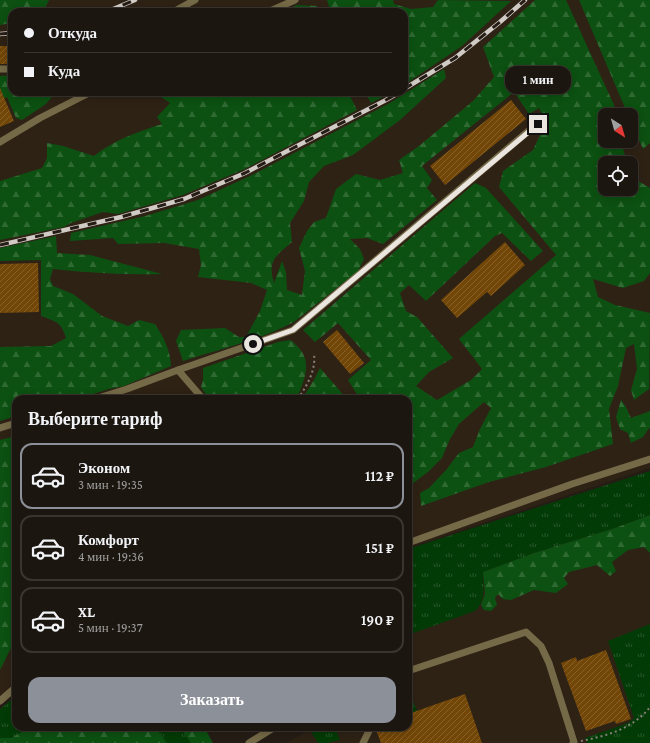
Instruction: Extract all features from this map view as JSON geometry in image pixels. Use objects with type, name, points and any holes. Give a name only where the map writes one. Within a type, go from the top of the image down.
[{"type":"lane","points":[[180,8],[195,0]]},
{"type":"lane","points":[[277,8],[295,0]]},
{"type":"lane","points":[[0,142],[40,118],[83,96]]},
{"type":"lane","points":[[107,395],[293,330],[538,124]]},
{"type":"lane","points":[[178,370],[200,395]]},
{"type":"lane","points":[[0,428],[12,424]]},
{"type":"lane","points":[[412,542],[572,484],[650,459]]},
{"type":"lane","points":[[412,670],[526,632],[541,646],[549,663],[573,743]]},
{"type":"lane","points":[[0,701],[12,690]]},
{"type":"lane","points":[[249,743],[268,731]]},
{"type":"lane","points":[[363,743],[369,731]]},
{"type":"path","points":[[300,395],[308,383],[315,364],[314,354]]},
{"type":"path","points":[[573,743],[626,727],[639,719],[650,707]]},
{"type":"shaded area","points":[[0,0],[650,0],[650,468],[412,547],[412,395],[12,395],[12,686],[0,696]]},
{"type":"shaded area","points":[[650,522],[650,743],[286,743],[308,731],[412,731],[412,610]]},
{"type":"green space","points":[[0,0],[49,0],[45,8],[8,8],[8,24],[0,25]]},
{"type":"green space","points":[[327,0],[393,0],[394,4],[408,8],[330,8]]},
{"type":"green space","points":[[438,0],[511,1],[462,46],[408,82],[408,8],[433,7]]},
{"type":"green space","points":[[535,0],[566,0],[614,105],[615,108],[598,108],[598,148],[623,148],[625,156],[598,156],[598,196],[638,196],[638,181],[650,188],[650,273],[644,281],[623,288],[593,279],[598,297],[615,305],[650,313],[649,389],[634,400],[631,390],[637,369],[634,344],[626,348],[618,386],[609,409],[613,444],[546,467],[489,482],[421,506],[420,493],[429,488],[459,453],[473,447],[491,408],[484,402],[459,424],[449,441],[442,458],[428,472],[412,484],[412,395],[357,395],[348,380],[371,360],[338,323],[315,342],[303,330],[475,183],[486,188],[543,251],[531,261],[502,233],[495,236],[426,301],[409,285],[400,293],[406,311],[417,317],[453,358],[429,372],[416,386],[437,400],[471,380],[482,369],[459,339],[556,255],[499,187],[503,171],[533,150],[546,122],[539,108],[529,114],[514,92],[422,166],[432,180],[427,188],[437,200],[383,244],[367,238],[350,239],[360,249],[364,259],[358,271],[294,322],[254,339],[183,361],[176,341],[181,330],[225,328],[239,337],[246,337],[260,311],[267,290],[251,283],[198,277],[201,265],[199,249],[164,243],[118,244],[113,238],[70,241],[71,233],[145,216],[198,200],[252,175],[401,96],[408,96],[408,92],[444,69],[446,78],[400,120],[353,155],[324,166],[309,182],[304,201],[290,223],[292,242],[277,255],[272,264],[274,283],[282,261],[286,272],[287,290],[302,295],[305,271],[299,248],[307,231],[314,222],[326,218],[336,189],[356,174],[380,180],[403,173],[399,160],[419,146],[473,101],[494,77],[483,47]]},
{"type":"green space","points":[[579,0],[650,0],[650,143],[643,149],[638,138],[638,108],[625,108]]},
{"type":"green space","points":[[296,5],[317,6],[316,8],[292,8]]},
{"type":"green space","points":[[8,75],[8,96],[52,97],[46,104],[22,120],[16,118],[7,97],[0,100],[0,76]]},
{"type":"green space","points":[[160,96],[350,96],[357,110],[245,169],[183,195],[118,214],[103,212],[71,223],[64,227],[0,240],[0,181],[42,168],[47,158],[47,143],[63,146],[94,156],[110,145],[135,133],[162,124],[157,117],[170,103]]},
{"type":"green space","points":[[367,96],[385,96],[371,103]]},
{"type":"green space","points":[[56,236],[57,253],[90,255],[162,274],[80,272],[53,269],[50,279],[53,286],[73,294],[102,316],[128,326],[139,320],[155,324],[166,344],[171,366],[124,386],[90,395],[12,395],[12,417],[0,421],[0,347],[51,346],[66,338],[58,323],[41,316],[41,260],[0,261],[0,248]]},
{"type":"green space","points":[[290,340],[303,354],[306,373],[298,395],[206,395],[201,387],[203,380],[203,368],[278,342]]},
{"type":"green space","points":[[320,368],[344,395],[305,395]]},
{"type":"green space","points":[[621,400],[631,418],[650,411],[650,429],[649,428],[643,437],[631,443],[628,433],[620,429],[616,417]]},
{"type":"green space","points":[[12,437],[12,646],[0,670],[0,440]]},
{"type":"green space","points":[[650,471],[650,515],[615,528],[534,553],[483,572],[483,598],[479,607],[475,611],[412,634],[412,548]]},
{"type":"green space","points":[[650,515],[650,553],[644,547],[628,550],[612,562],[616,571],[610,576],[597,565],[569,572],[564,578],[568,584],[556,593],[534,590],[511,600],[503,599],[498,594],[495,598],[497,605],[491,611],[484,610],[481,605],[485,594],[483,572],[534,553],[615,528]]},
{"type":"green space","points":[[650,624],[650,743],[587,743],[585,738],[628,723],[634,718],[608,641]]},
{"type":"green space","points":[[412,698],[417,711],[412,713]]},
{"type":"green space","points":[[12,699],[12,731],[24,731],[11,738],[0,738],[0,709]]},
{"type":"green space","points":[[24,731],[158,731],[167,743],[0,743],[0,738],[11,738]]},
{"type":"green space","points":[[158,731],[183,731],[191,743],[167,743]]},
{"type":"green space","points":[[183,731],[206,731],[213,743],[191,743]]},
{"type":"green space","points":[[311,731],[337,731],[340,740],[327,743],[318,743]]},
{"type":"building","points":[[0,46],[8,46],[8,64],[0,64]]},
{"type":"building","points":[[0,88],[14,121],[0,127]]},
{"type":"building","points":[[511,100],[526,119],[445,185],[430,166]]},
{"type":"building","points":[[505,242],[525,265],[491,296],[487,292],[457,318],[441,300]]},
{"type":"building","points":[[38,263],[39,312],[0,313],[0,264]]},
{"type":"building","points":[[337,330],[364,363],[350,374],[323,342]]},
{"type":"building","points":[[606,650],[631,719],[616,724],[615,721],[586,731],[561,663],[576,657],[577,661]]},
{"type":"building","points":[[465,694],[482,743],[381,743],[376,731],[412,731],[412,713]]},
{"type":"railway","points":[[116,8],[135,0]]},
{"type":"railway","points":[[408,87],[455,58],[525,0]]},
{"type":"railway","points":[[0,34],[8,33]]},
{"type":"railway","points":[[0,245],[121,217],[184,199],[245,173],[393,96]]},
{"type":"route","points":[[253,344],[293,330],[538,124]]}]
